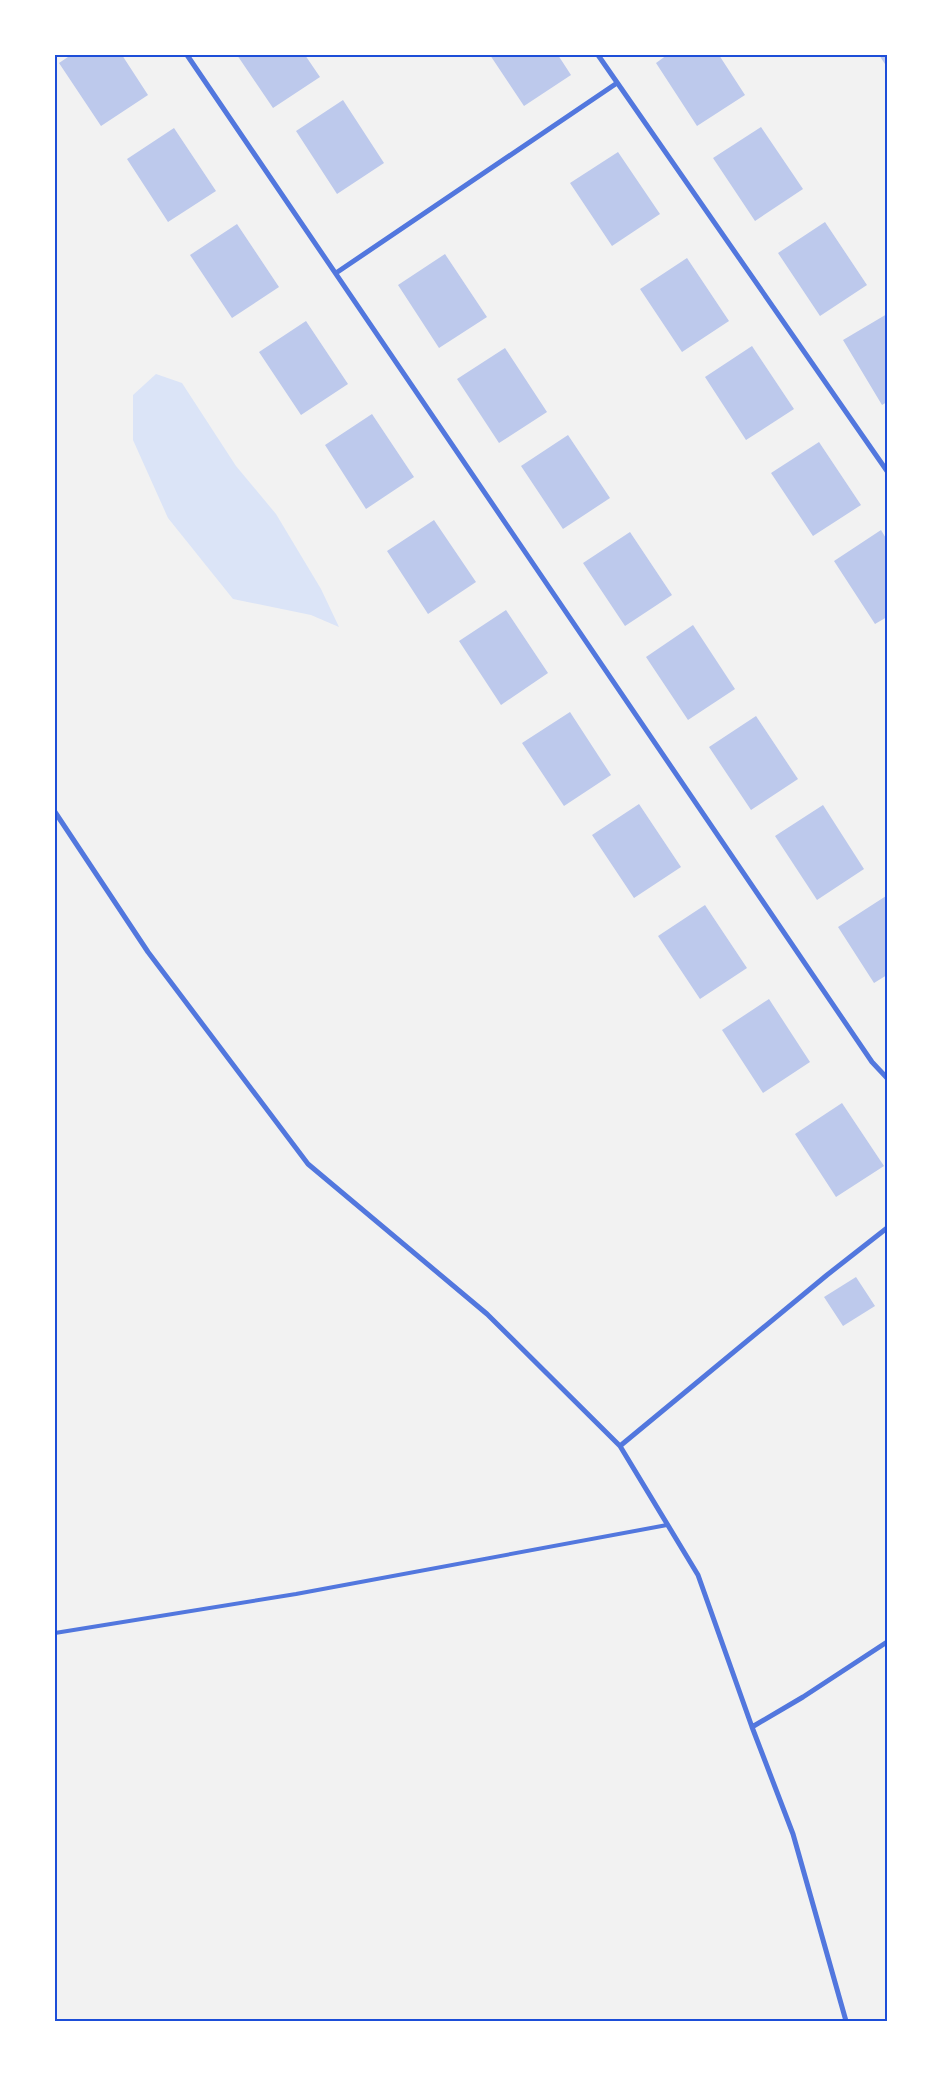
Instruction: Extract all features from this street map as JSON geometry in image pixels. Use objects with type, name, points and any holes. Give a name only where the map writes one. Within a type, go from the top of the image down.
[{"type":"street","points":[[187,55],[872,1062],[887,1078]]},
{"type":"street","points":[[598,55],[887,471]]},
{"type":"street","points":[[336,273],[617,83]]},
{"type":"street","points":[[55,812],[148,952],[308,1164],[487,1314],[620,1446],[698,1575],[752,1727],[793,1834],[846,2021]]},
{"type":"street","points":[[620,1446],[827,1275],[887,1228]]},
{"type":"street","points":[[752,1727],[804,1697],[887,1642]]},
{"type":"lane","points":[[55,1633],[296,1594],[667,1525]]},
{"type":"shaded area","points":[[156,374],[182,383],[236,466],[276,514],[321,589],[339,627],[311,615],[233,599],[168,518],[133,440],[133,395]]},
{"type":"building","points":[[71,55],[122,55],[148,95],[101,126],[59,63]]},
{"type":"building","points":[[237,55],[305,55],[320,77],[273,108]]},
{"type":"building","points":[[490,55],[558,55],[571,75],[524,106]]},
{"type":"building","points":[[667,55],[719,55],[745,95],[697,126],[656,63]]},
{"type":"building","points":[[879,55],[887,55],[887,67]]},
{"type":"building","points":[[343,100],[384,163],[337,194],[296,131]]},
{"type":"building","points":[[761,127],[803,189],[755,221],[713,158]]},
{"type":"building","points":[[174,128],[216,191],[168,222],[127,159]]},
{"type":"building","points":[[618,152],[660,214],[612,246],[570,183]]},
{"type":"building","points":[[825,222],[867,285],[820,316],[778,253]]},
{"type":"building","points":[[237,224],[279,287],[232,318],[190,255]]},
{"type":"building","points":[[445,254],[487,317],[439,348],[398,285]]},
{"type":"building","points":[[687,258],[729,321],[682,352],[640,289]]},
{"type":"building","points":[[887,314],[887,402],[882,405],[843,340]]},
{"type":"building","points":[[306,321],[348,384],[301,415],[259,352]]},
{"type":"building","points":[[752,346],[794,409],[746,440],[705,377]]},
{"type":"building","points":[[505,348],[547,412],[499,443],[457,379]]},
{"type":"building","points":[[372,414],[414,477],[366,509],[325,445]]},
{"type":"building","points":[[568,435],[610,498],[563,529],[521,466]]},
{"type":"building","points":[[819,442],[861,505],[813,536],[771,473]]},
{"type":"building","points":[[434,520],[476,582],[428,614],[387,551]]},
{"type":"building","points":[[881,530],[887,540],[887,617],[875,624],[834,561]]},
{"type":"building","points":[[630,532],[672,595],[625,626],[583,563]]},
{"type":"building","points":[[506,610],[548,673],[501,705],[459,641]]},
{"type":"building","points":[[693,625],[735,689],[688,720],[646,657]]},
{"type":"building","points":[[570,712],[611,775],[564,806],[522,743]]},
{"type":"building","points":[[756,716],[798,779],[751,810],[709,747]]},
{"type":"building","points":[[639,804],[681,867],[634,898],[592,835]]},
{"type":"building","points":[[823,805],[864,869],[817,900],[775,836]]},
{"type":"building","points":[[886,896],[887,975],[874,983],[838,927]]},
{"type":"building","points":[[705,905],[747,968],[700,999],[658,936]]},
{"type":"building","points":[[769,999],[810,1062],[763,1093],[722,1030]]},
{"type":"building","points":[[842,1103],[884,1166],[836,1197],[795,1134]]},
{"type":"building","points":[[856,1277],[875,1306],[843,1326],[824,1297]]}]
